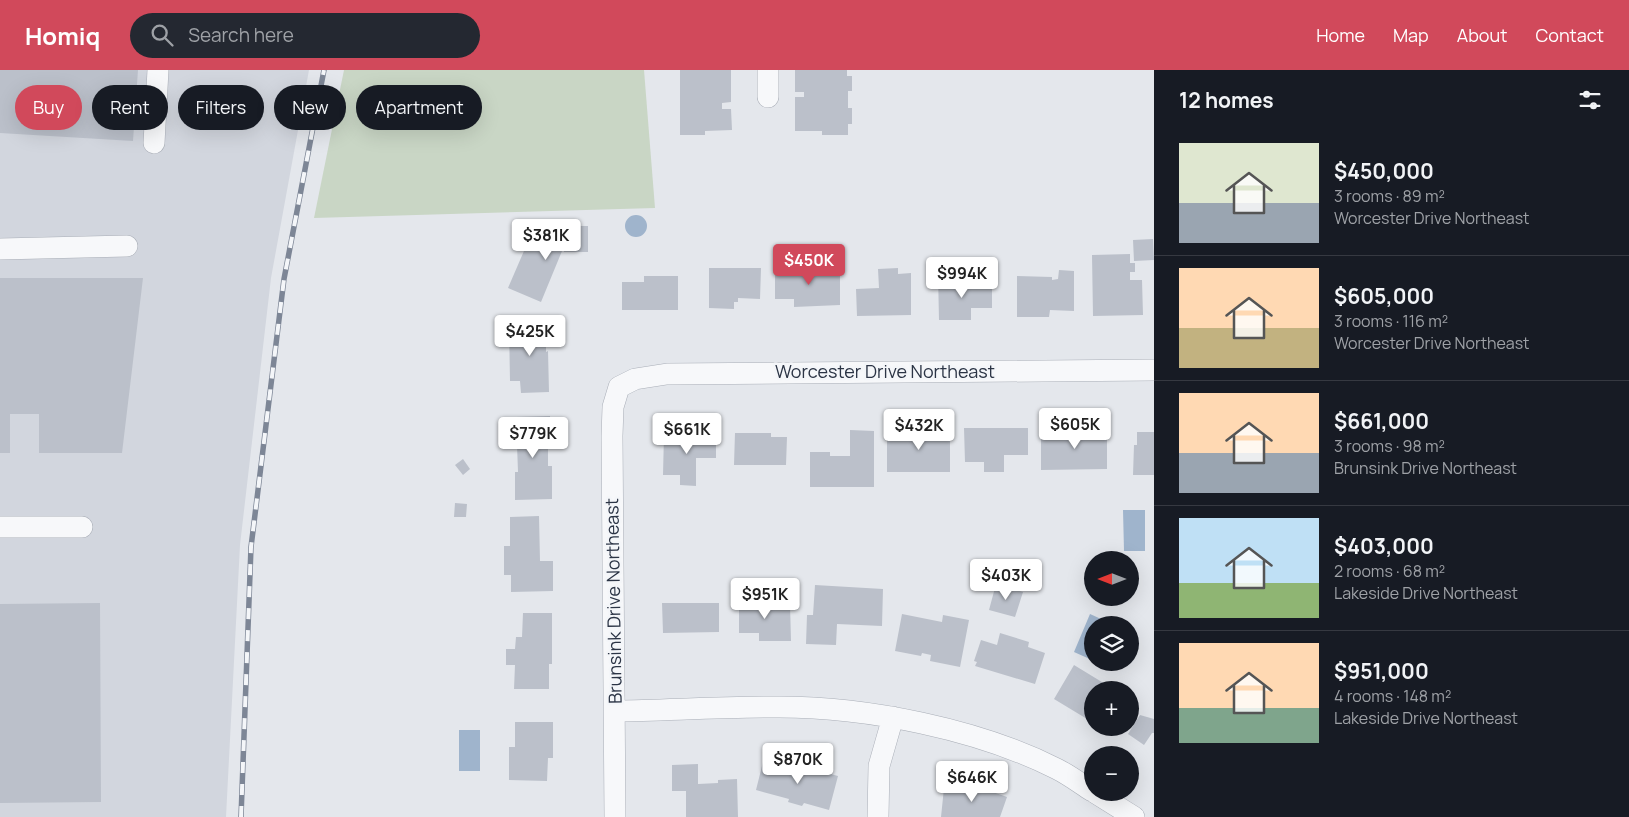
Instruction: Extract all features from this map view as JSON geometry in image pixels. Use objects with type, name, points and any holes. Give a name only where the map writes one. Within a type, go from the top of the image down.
[{"type":"street","points":[[154,143],[158,70]]},
{"type":"street","points":[[768,70],[768,97]]},
{"type":"street","points":[[0,249],[127,246]]},
{"type":"street","name":"Worcester Drive Northeast","points":[[619,387],[634,379],[667,374],[1154,370]]},
{"type":"street","name":"Brunsink Drive Northeast","points":[[615,817],[616,711],[612,436],[614,407],[619,387]]},
{"type":"street","points":[[0,527],[82,528]]},
{"type":"street","points":[[616,711],[780,707],[893,717],[963,733],[993,743],[1057,769],[1084,786]]},
{"type":"street","points":[[878,817],[879,766],[893,717]]},
{"type":"street","points":[[1108,801],[1134,817]]},
{"type":"shaded area","points":[[0,70],[309,70],[306,85],[274,85],[274,130],[298,130],[271,278],[240,545],[226,817],[0,817]]},
{"type":"green space","points":[[344,70],[644,70],[655,208],[314,218],[332,130],[346,130],[346,85],[341,85]]},
{"type":"water","points":[[636,215],[644,218],[647,226],[644,234],[636,237],[628,234],[625,226],[628,218]]},
{"type":"water","points":[[1123,510],[1145,510],[1145,551],[1124,551]]},
{"type":"water","points":[[1084,628],[1084,656],[1074,652]]},
{"type":"water","points":[[459,730],[480,730],[480,771],[459,771]]},
{"type":"building","points":[[0,70],[138,70],[137,85],[92,85],[92,130],[134,130],[133,141],[0,133]]},
{"type":"building","points":[[680,70],[731,70],[731,102],[722,103],[722,109],[731,109],[732,130],[705,131],[705,135],[680,135]]},
{"type":"building","points":[[795,70],[847,70],[847,76],[852,76],[852,91],[848,91],[848,108],[852,108],[852,124],[848,124],[848,135],[822,135],[822,131],[795,131],[795,97],[804,97],[804,92],[795,92]]},
{"type":"building","points":[[566,226],[588,226],[588,252],[564,252],[564,245],[558,248],[562,251],[541,302],[508,288],[530,237],[548,245],[551,238],[559,233],[566,233]]},
{"type":"building","points":[[1153,239],[1154,260],[1134,261],[1133,240]]},
{"type":"building","points":[[1130,254],[1130,263],[1135,263],[1135,272],[1130,272],[1130,280],[1142,280],[1143,315],[1093,316],[1092,255]]},
{"type":"building","points":[[800,260],[820,260],[820,272],[840,272],[840,305],[794,307],[794,299],[775,299],[775,272],[800,272]]},
{"type":"building","points":[[709,268],[761,268],[760,299],[738,298],[738,302],[734,302],[734,309],[709,308]]},
{"type":"building","points":[[898,268],[898,274],[911,273],[911,315],[857,316],[856,289],[879,288],[878,269]]},
{"type":"building","points":[[1059,270],[1074,271],[1074,311],[1050,310],[1049,317],[1017,317],[1017,276],[1052,277],[1052,280],[1058,279]]},
{"type":"building","points":[[938,274],[952,274],[952,285],[992,283],[992,308],[971,308],[971,320],[939,320]]},
{"type":"building","points":[[644,276],[678,276],[678,310],[622,310],[622,282],[644,282]]},
{"type":"building","points":[[0,278],[143,278],[122,453],[39,453],[39,414],[10,414],[10,453],[0,453]]},
{"type":"building","points":[[552,325],[552,345],[546,345],[546,352],[548,351],[549,392],[521,393],[520,381],[510,381],[509,326]]},
{"type":"building","points":[[550,416],[551,443],[548,443],[548,466],[552,466],[552,499],[515,500],[515,472],[518,472],[516,417]]},
{"type":"building","points":[[1083,426],[1107,426],[1107,469],[1041,470],[1041,434],[1083,434]]},
{"type":"building","points":[[926,428],[950,428],[950,472],[887,472],[887,429],[913,429],[913,436],[926,436]]},
{"type":"building","points":[[964,428],[1028,428],[1028,455],[1004,455],[1004,472],[984,472],[984,462],[965,462]]},
{"type":"building","points":[[850,430],[874,431],[874,487],[810,487],[810,452],[830,452],[830,456],[850,456]]},
{"type":"building","points":[[1137,432],[1154,432],[1154,475],[1133,475],[1134,445],[1137,445]]},
{"type":"building","points":[[735,433],[771,433],[771,437],[787,437],[786,465],[734,465]]},
{"type":"building","points":[[664,434],[716,434],[716,458],[696,458],[696,486],[680,485],[680,475],[663,475]]},
{"type":"building","points":[[463,459],[470,469],[463,475],[455,465]]},
{"type":"building","points":[[455,503],[467,504],[466,517],[454,517]]},
{"type":"building","points":[[539,516],[540,561],[553,561],[553,591],[511,592],[511,575],[504,575],[504,546],[510,546],[510,517]]},
{"type":"building","points":[[996,584],[1023,592],[1015,617],[989,610]]},
{"type":"building","points":[[815,585],[883,589],[882,626],[837,624],[836,645],[806,644],[807,615],[813,615]]},
{"type":"building","points":[[739,599],[758,599],[758,604],[790,604],[791,641],[759,641],[759,633],[739,633]]},
{"type":"building","points":[[100,603],[101,802],[0,803],[0,604]]},
{"type":"building","points":[[662,603],[719,603],[719,632],[663,633]]},
{"type":"building","points":[[523,613],[552,613],[552,664],[549,664],[549,689],[514,689],[515,665],[506,665],[506,649],[515,649],[516,637],[522,637]]},
{"type":"building","points":[[902,614],[942,622],[943,615],[969,620],[960,667],[930,661],[931,655],[922,653],[921,656],[895,651]]},
{"type":"building","points":[[1000,633],[1029,642],[1028,647],[1045,653],[1035,684],[975,666],[977,662],[974,661],[981,640],[997,645]]},
{"type":"building","points":[[1074,665],[1100,681],[1084,681],[1084,717],[1054,699]]},
{"type":"building","points":[[1140,715],[1154,719],[1154,733],[1152,733],[1144,745],[1131,736],[1139,736]]},
{"type":"building","points":[[515,722],[553,722],[553,758],[548,758],[547,781],[509,780],[509,747],[515,747]]},
{"type":"building","points":[[763,762],[783,768],[784,765],[807,771],[808,768],[838,776],[829,810],[804,803],[802,806],[788,802],[789,799],[756,790]]},
{"type":"building","points":[[698,764],[698,784],[718,783],[718,780],[737,779],[738,817],[686,817],[686,791],[672,791],[672,765]]},
{"type":"building","points":[[976,786],[1007,797],[1000,817],[941,817],[944,788],[974,791]]},
{"type":"railway","points":[[241,817],[251,547],[284,279],[324,70]]}]
